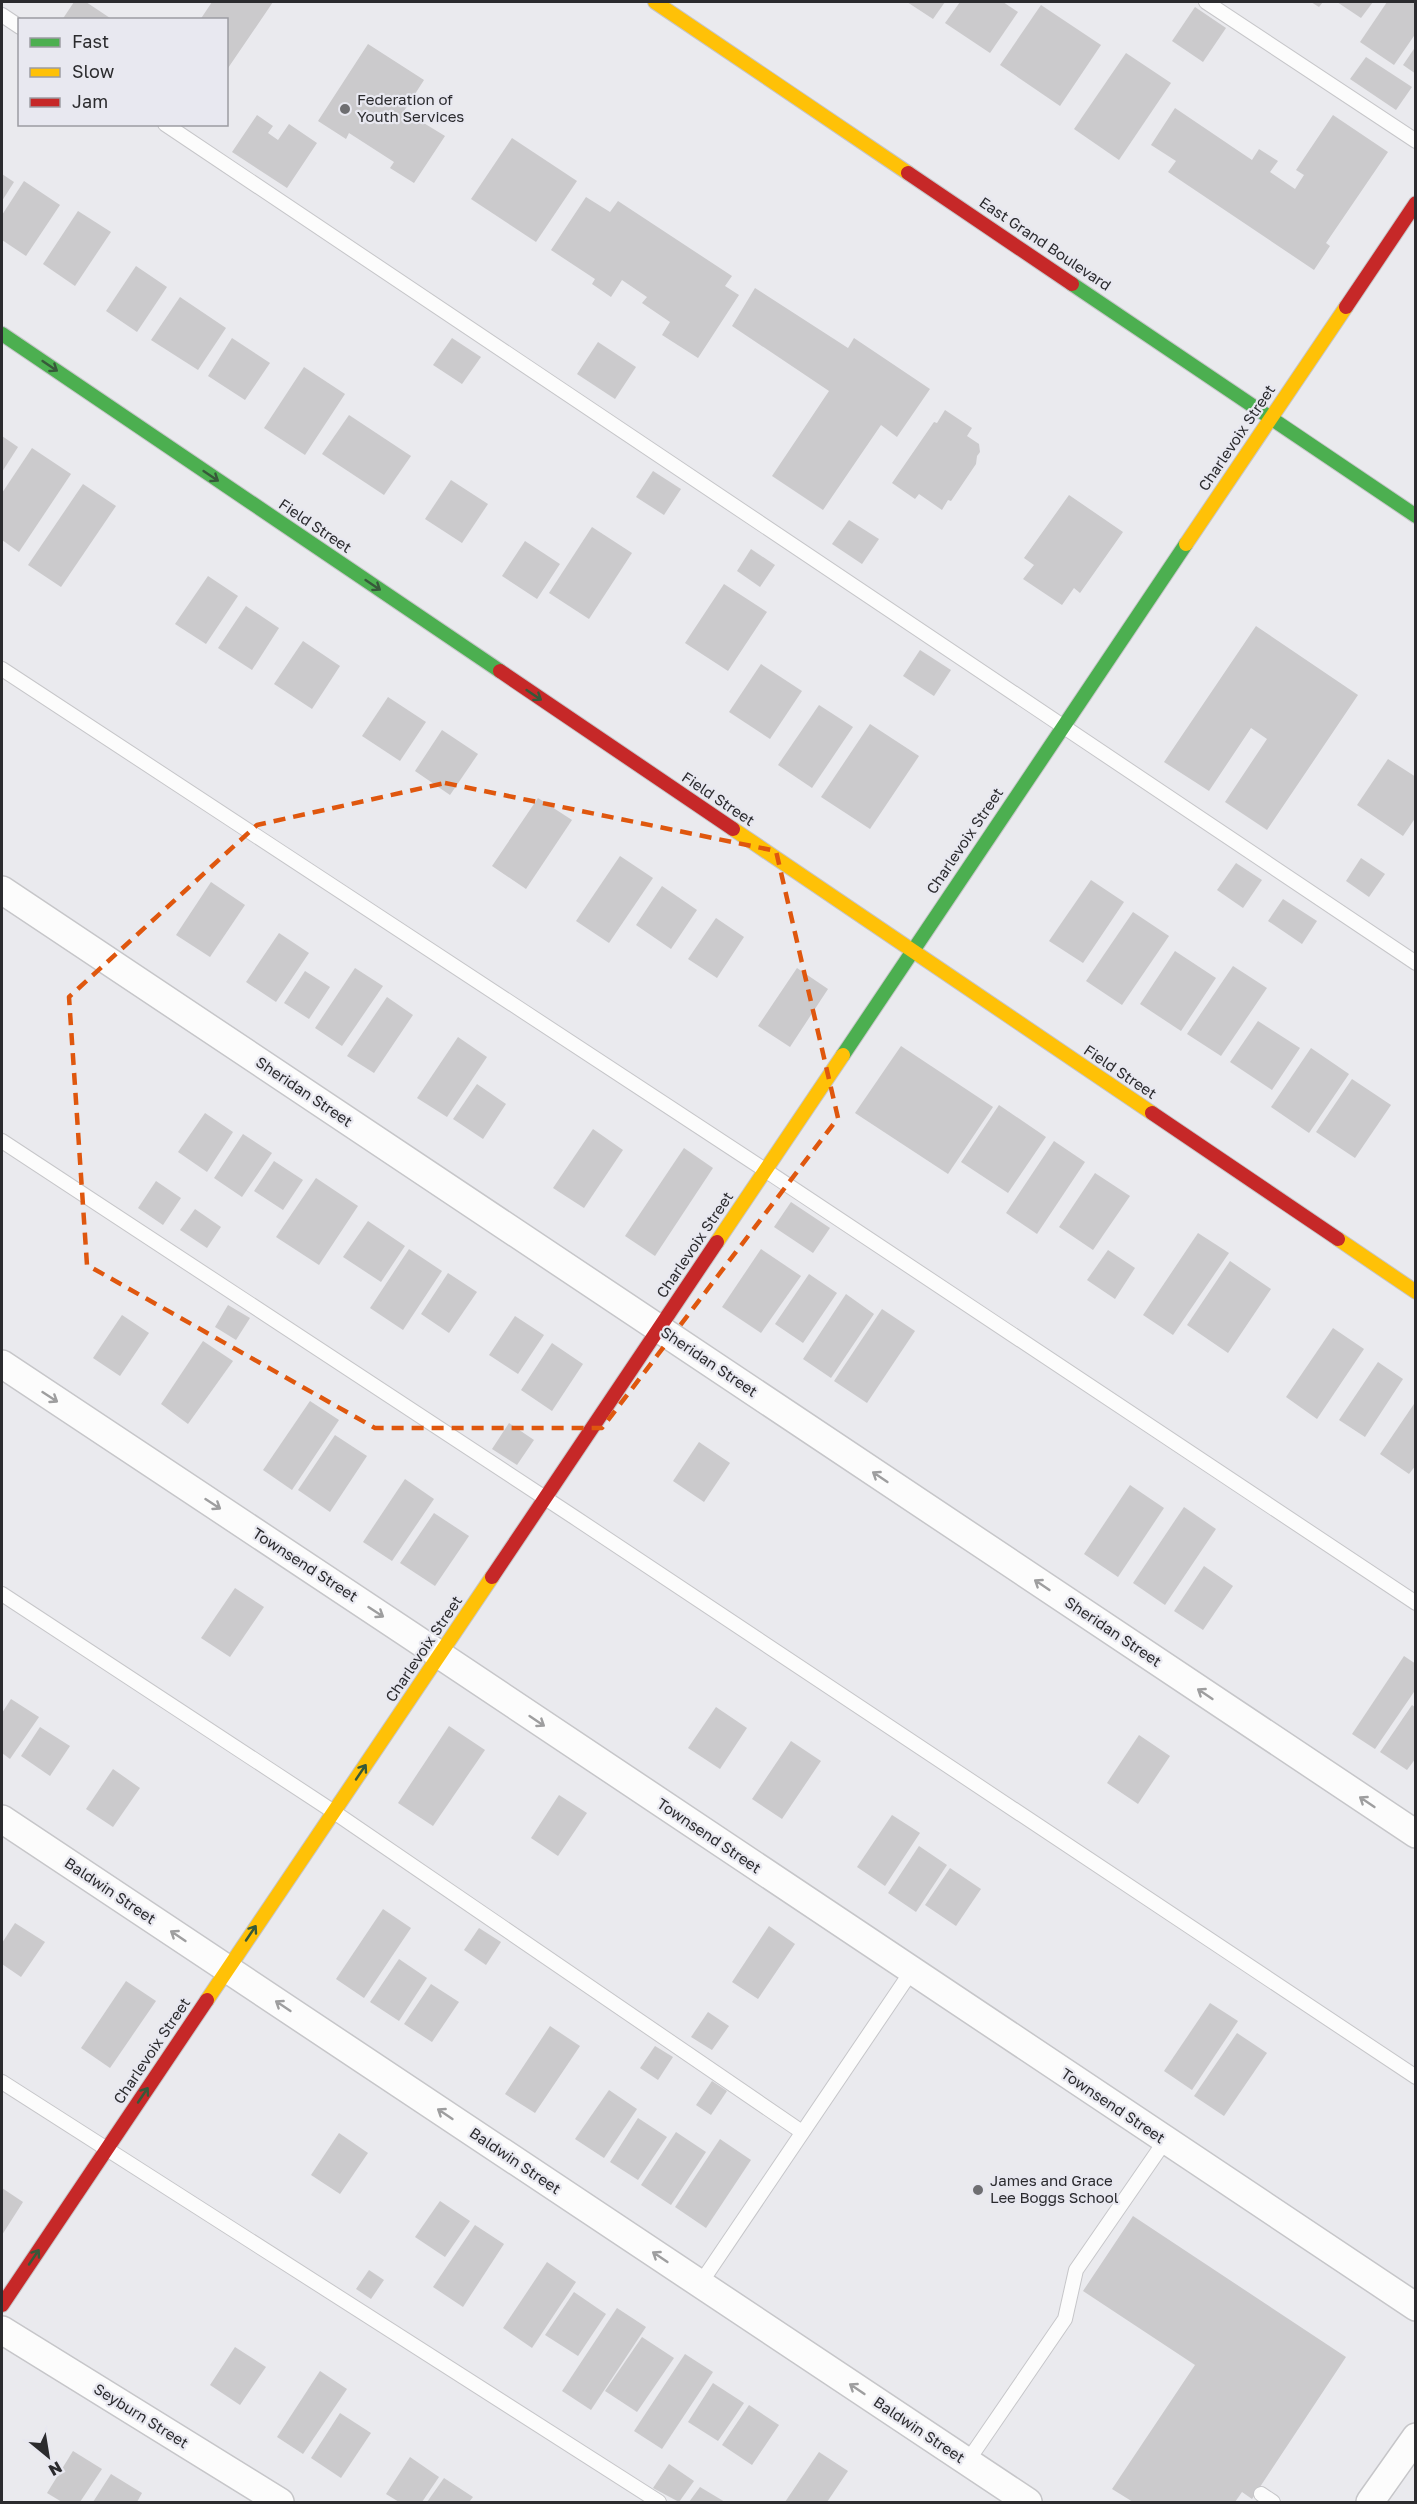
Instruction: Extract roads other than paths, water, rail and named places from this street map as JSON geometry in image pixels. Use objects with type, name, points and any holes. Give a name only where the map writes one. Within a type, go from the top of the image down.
[{"type":"street","name":"East Grand Boulevard","points":[[655,2],[1416,516]]},
{"type":"street","name":"Charlevoix Street","points":[[2,2305],[911,950],[1416,203]]},
{"type":"street","name":"Field Street","points":[[2,334],[1416,1292]]},
{"type":"street","name":"Sheridan Street","points":[[2,890],[1416,1834]]},
{"type":"street","name":"Townsend Street","points":[[2,1364],[1416,2307]]},
{"type":"street","name":"Baldwin Street","points":[[2,1819],[1028,2502]]},
{"type":"street","name":"Seyburn Street","points":[[2,2330],[280,2502]]},
{"type":"street","points":[[1370,2502],[1416,2437]]},
{"type":"lane","points":[[1206,2],[1416,141]]},
{"type":"lane","points":[[2,15],[18,26]]},
{"type":"lane","points":[[168,126],[1416,963]]},
{"type":"lane","points":[[2,669],[765,1170],[1416,1603]]},
{"type":"lane","points":[[2,1141],[1416,2077]]},
{"type":"lane","points":[[2,1594],[334,1812],[802,2132]]},
{"type":"lane","points":[[700,2284],[911,1971]]},
{"type":"lane","points":[[2,2082],[659,2502]]},
{"type":"lane","points":[[967,2462],[1065,2319],[1076,2270],[1165,2141]]},
{"type":"lane","points":[[1261,2494],[1273,2502]]},
{"type":"place","name":"Federation of Youth Services","points":[[345,109]]},
{"type":"place","name":"James and Grace Lee Boggs School","points":[[978,2190]]}]
